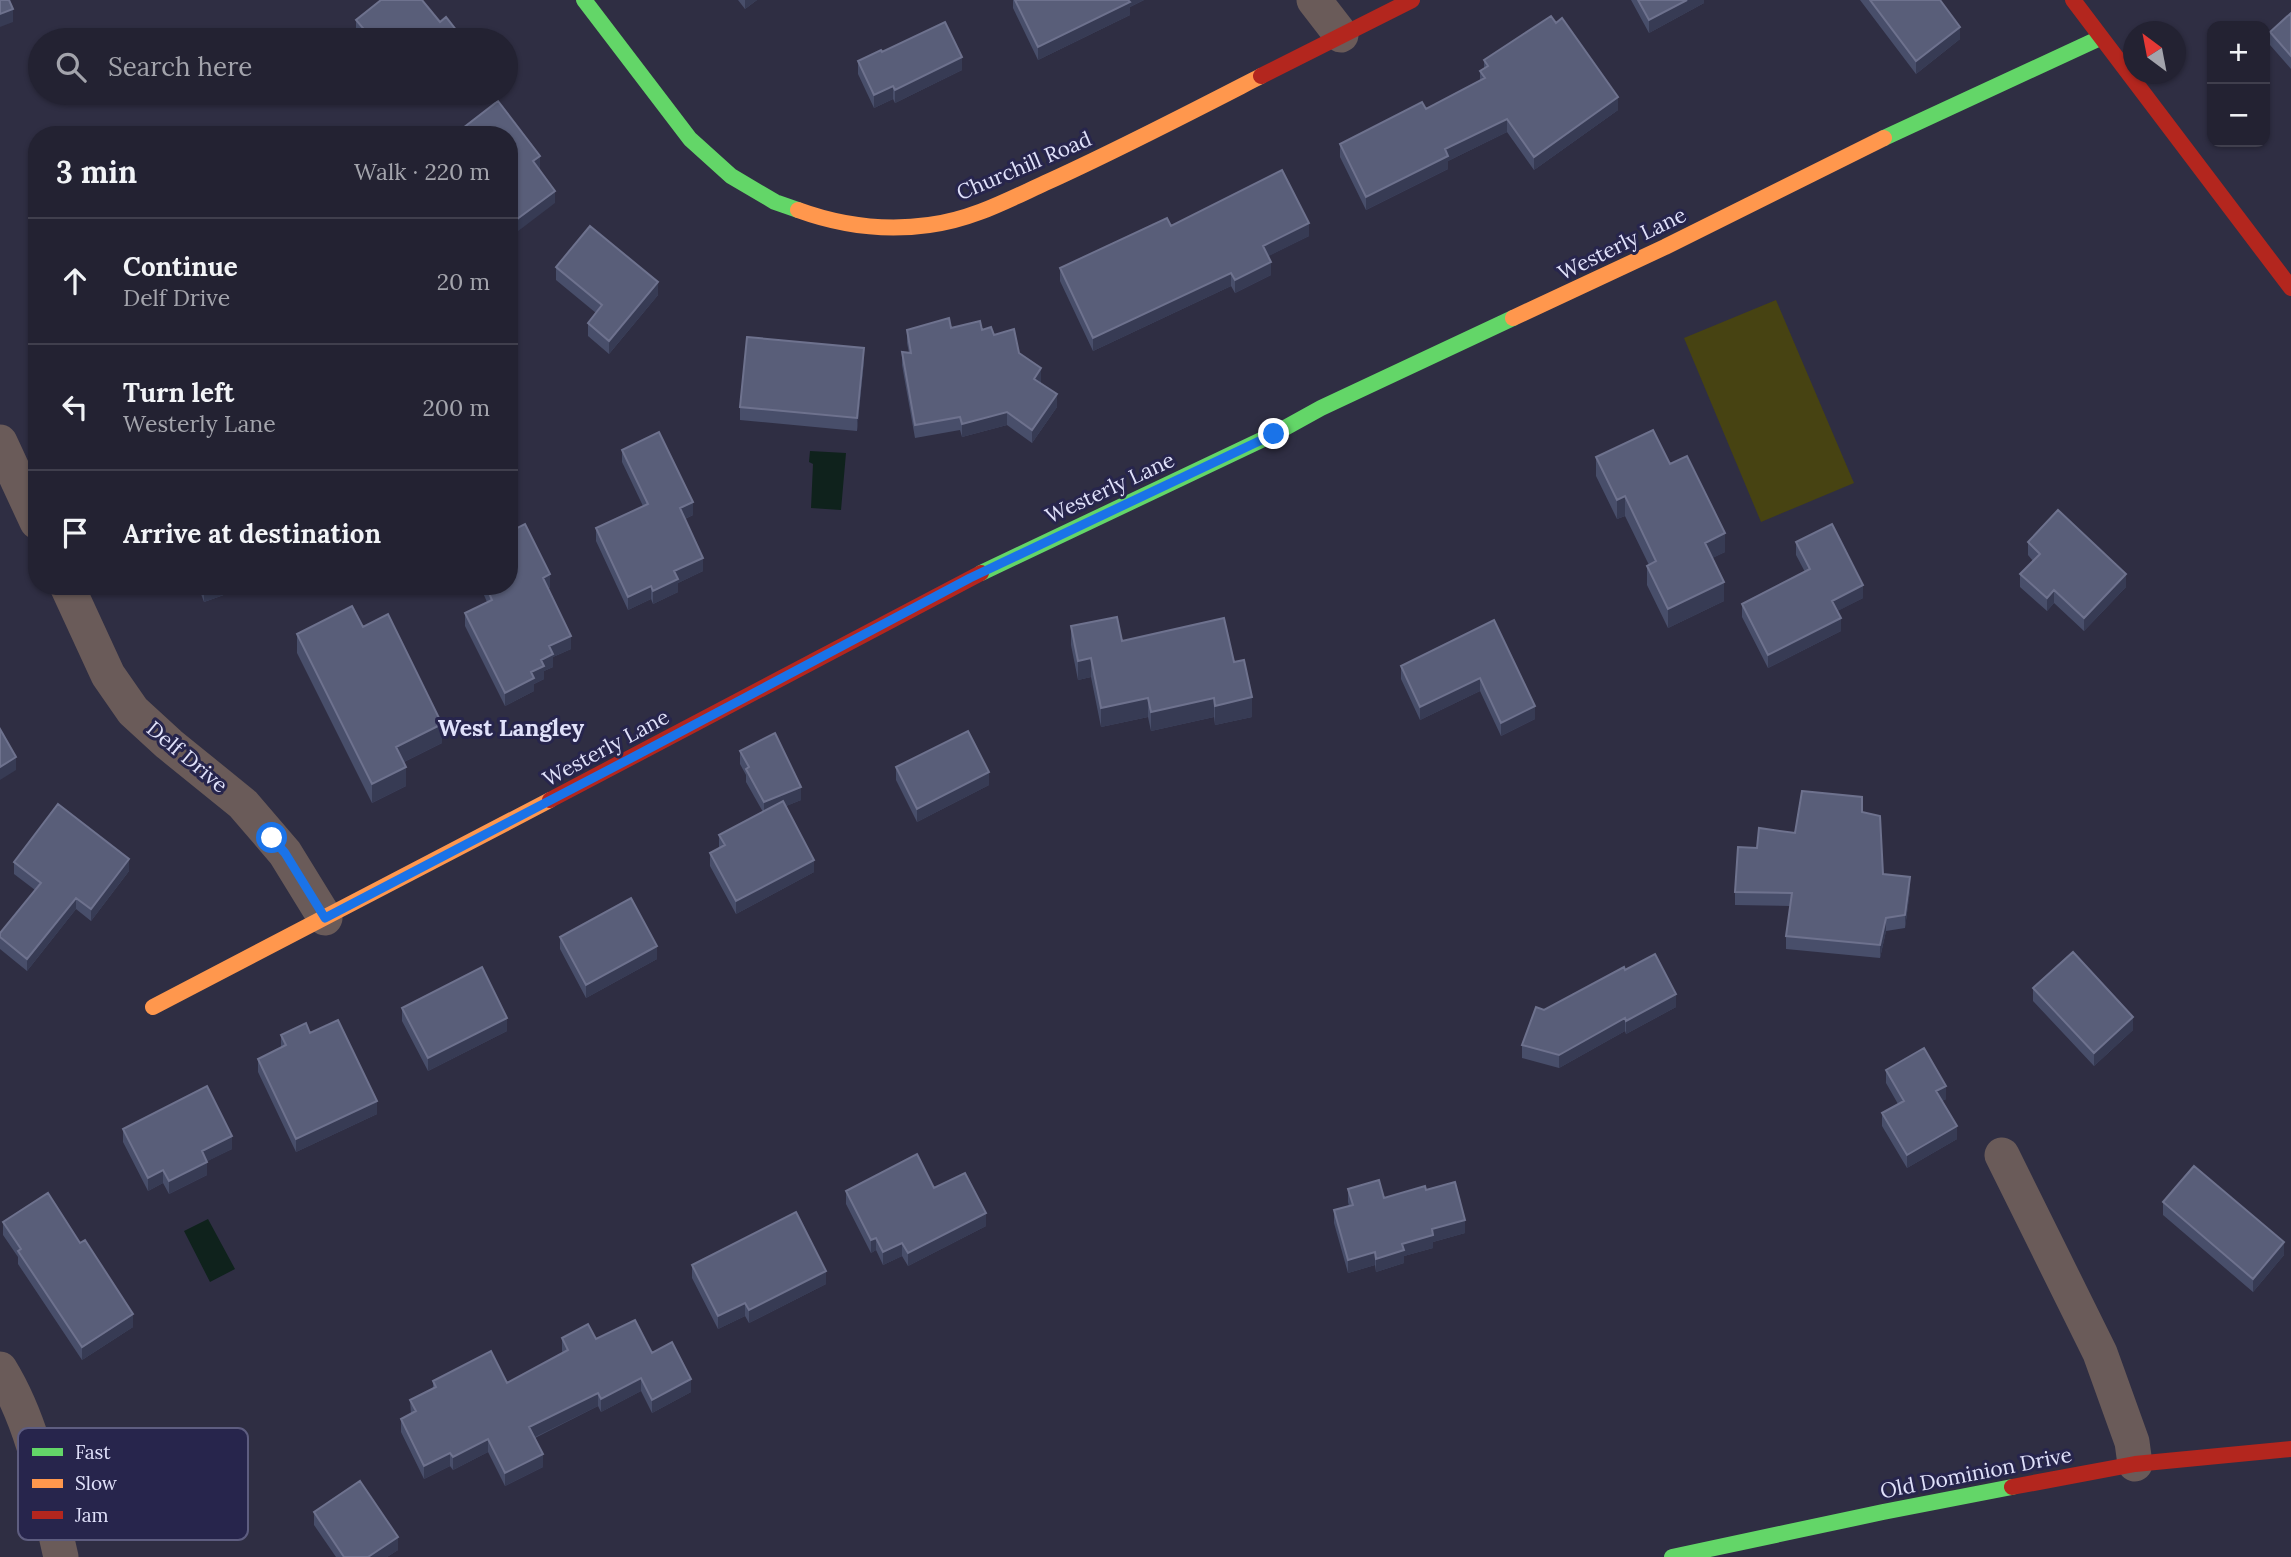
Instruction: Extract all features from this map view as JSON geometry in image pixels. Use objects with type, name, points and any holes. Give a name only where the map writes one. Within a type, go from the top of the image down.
[{"type":"street","name":"Churchill Road","points":[[584,0],[690,139],[732,176],[775,202],[823,219],[876,227],[930,225],[980,213],[1085,164],[1412,0]]},
{"type":"street","points":[[1314,0],[1341,35]]},
{"type":"street","points":[[2073,0],[2291,288]]},
{"type":"street","name":"Westerly Lane","points":[[153,1007],[970,578],[1274,434],[1332,403],[1665,247],[1868,145],[2101,38]]},
{"type":"street","points":[[0,442],[28,503]]},
{"type":"street","name":"Delf Drive","points":[[71,595],[108,675],[133,711],[243,804],[285,853],[325,918]]},
{"type":"street","points":[[2002,1155],[2100,1353],[2132,1441],[2135,1464]]},
{"type":"street","points":[[0,1370],[27,1428]]},
{"type":"street","name":"Old Dominion Drive","points":[[1672,1557],[1883,1512],[2135,1464],[2291,1449]]},
{"type":"shaded area","points":[[1776,300],[1854,483],[1761,522],[1684,338]]},
{"type":"shaded area","points":[[810,451],[846,453],[841,510],[811,508],[813,464],[809,462]]},
{"type":"shaded area","points":[[208,1219],[235,1269],[210,1282],[184,1231]]},
{"type":"building","points":[[0,0],[9,0],[13,9],[0,14]]},
{"type":"building","points":[[381,0],[422,0],[440,22],[446,17],[455,28],[363,28],[356,20]]},
{"type":"building","points":[[1015,0],[1128,0],[1130,2],[1038,47]]},
{"type":"building","points":[[1638,0],[1687,0],[1649,20]]},
{"type":"building","points":[[1870,0],[1940,0],[1960,27],[1916,61]]},
{"type":"building","points":[[2291,13],[2291,56],[2270,32]]},
{"type":"building","points":[[1551,16],[1556,23],[1562,18],[1618,97],[1534,157],[1507,119],[1445,149],[1448,156],[1366,197],[1340,144],[1422,102],[1426,109],[1485,78],[1480,71],[1488,66],[1484,60]]},
{"type":"building","points":[[945,22],[962,57],[895,90],[893,86],[874,95],[858,61]]},
{"type":"building","points":[[493,105],[501,105],[517,126],[466,126]]},
{"type":"building","points":[[518,127],[540,156],[533,161],[555,191],[518,218]]},
{"type":"building","points":[[1282,170],[1309,223],[1263,246],[1271,262],[1235,280],[1231,273],[1093,338],[1060,268],[1167,218],[1171,226]]},
{"type":"building","points":[[590,226],[658,282],[609,341],[588,323],[602,305],[556,267]]},
{"type":"building","points":[[949,318],[951,328],[980,321],[982,330],[991,327],[994,335],[1014,329],[1019,353],[1041,368],[1034,379],[1057,394],[1032,430],[1007,412],[962,424],[960,417],[915,425],[902,352],[911,353],[907,330]]},
{"type":"building","points":[[747,337],[864,348],[857,418],[740,407]]},
{"type":"building","points":[[1653,430],[1670,464],[1687,456],[1725,533],[1705,543],[1724,582],[1668,609],[1647,566],[1656,561],[1625,496],[1617,500],[1596,457]]},
{"type":"building","points":[[659,432],[693,502],[680,508],[703,558],[674,571],[678,579],[653,591],[651,586],[628,597],[596,528],[648,504],[622,450]]},
{"type":"building","points":[[2058,510],[2126,574],[2084,618],[2054,590],[2047,598],[2020,574],[2040,554],[2028,542]]},
{"type":"building","points":[[525,524],[550,574],[543,578],[571,636],[549,646],[553,654],[541,660],[544,666],[531,672],[534,678],[505,693],[465,613],[492,600],[490,595],[518,595],[518,528]]},
{"type":"building","points":[[1832,524],[1863,585],[1832,601],[1841,618],[1768,655],[1742,604],[1810,569],[1796,542]]},
{"type":"building","points":[[352,606],[363,627],[388,614],[442,724],[396,747],[406,767],[372,784],[297,634]]},
{"type":"building","points":[[1117,617],[1122,641],[1224,618],[1234,662],[1244,660],[1252,697],[1215,706],[1214,698],[1151,712],[1148,698],[1101,708],[1091,658],[1078,661],[1071,626]]},
{"type":"building","points":[[1494,620],[1535,706],[1501,723],[1480,678],[1420,707],[1401,666]]},
{"type":"building","points":[[0,729],[16,757],[0,767]]},
{"type":"building","points":[[968,731],[989,772],[917,809],[896,767]]},
{"type":"building","points":[[775,733],[801,787],[764,802],[746,769],[749,767],[740,751]]},
{"type":"building","points":[[1802,791],[1862,797],[1862,812],[1880,816],[1883,874],[1910,877],[1905,915],[1886,918],[1880,945],[1786,936],[1792,893],[1735,892],[1738,847],[1757,848],[1759,828],[1795,833]]},
{"type":"building","points":[[783,801],[814,860],[736,901],[710,853],[725,845],[719,835]]},
{"type":"building","points":[[58,804],[129,859],[91,909],[76,898],[27,959],[0,937],[0,933],[41,883],[14,862]]},
{"type":"building","points":[[631,898],[657,946],[586,985],[560,937]]},
{"type":"building","points":[[2073,952],[2133,1017],[2094,1053],[2033,988]]},
{"type":"building","points":[[1655,954],[1676,994],[1626,1021],[1625,1018],[1559,1055],[1522,1045],[1536,1007],[1544,1010],[1624,967],[1625,970]]},
{"type":"building","points":[[482,967],[507,1018],[428,1058],[402,1008]]},
{"type":"building","points":[[338,1020],[377,1101],[296,1139],[258,1059],[286,1045],[281,1035],[306,1023],[310,1033]]},
{"type":"building","points":[[1924,1048],[1946,1086],[1936,1091],[1957,1126],[1907,1155],[1882,1113],[1904,1101],[1886,1070]]},
{"type":"building","points":[[207,1086],[232,1136],[202,1151],[207,1162],[169,1181],[163,1170],[148,1178],[123,1129]]},
{"type":"building","points":[[917,1154],[934,1188],[965,1173],[986,1213],[908,1253],[902,1243],[883,1252],[876,1238],[871,1240],[846,1191]]},
{"type":"building","points":[[2194,1166],[2284,1242],[2253,1279],[2163,1202]]},
{"type":"building","points":[[1379,1180],[1384,1198],[1425,1186],[1426,1190],[1455,1182],[1465,1220],[1432,1229],[1433,1235],[1402,1244],[1404,1250],[1376,1259],[1375,1252],[1348,1260],[1334,1210],[1353,1205],[1348,1189]]},
{"type":"building","points":[[48,1193],[80,1243],[85,1240],[133,1314],[82,1347],[18,1251],[21,1249],[3,1222]]},
{"type":"building","points":[[796,1212],[826,1271],[749,1310],[745,1303],[718,1316],[692,1265]]},
{"type":"building","points":[[635,1320],[652,1353],[672,1342],[691,1379],[652,1400],[641,1378],[601,1399],[598,1393],[529,1427],[543,1454],[505,1473],[488,1439],[453,1457],[450,1453],[424,1466],[401,1419],[416,1411],[410,1400],[436,1387],[433,1381],[491,1351],[507,1383],[568,1350],[562,1338],[588,1324],[596,1339]]},
{"type":"building","points":[[360,1481],[398,1537],[368,1557],[344,1557],[314,1512]]},
{"type":"traffic: fast","points":[[584,0],[690,139],[731,176],[775,202],[798,210]]},
{"type":"traffic: fast","points":[[1884,138],[2100,38]]},
{"type":"traffic: fast","points":[[981,573],[1513,318]]},
{"type":"traffic: fast","points":[[1672,1557],[2012,1487]]},
{"type":"traffic: slow","points":[[798,210],[830,220],[879,227],[912,227],[960,219],[1072,170],[1261,76]]},
{"type":"traffic: slow","points":[[1513,318],[1665,247],[1884,138]]},
{"type":"traffic: slow","points":[[153,1007],[550,800]]},
{"type":"traffic: jam","points":[[1261,76],[1412,0]]},
{"type":"traffic: jam","points":[[2073,0],[2291,288]]},
{"type":"traffic: jam","points":[[550,800],[981,573]]},
{"type":"traffic: jam","points":[[2012,1487],[2135,1464],[2291,1449]]},
{"type":"district","name":"West Langley","points":[[511,728]]},
{"type":"route","points":[[272,838],[285,853],[325,918],[970,578],[1274,434]]}]
